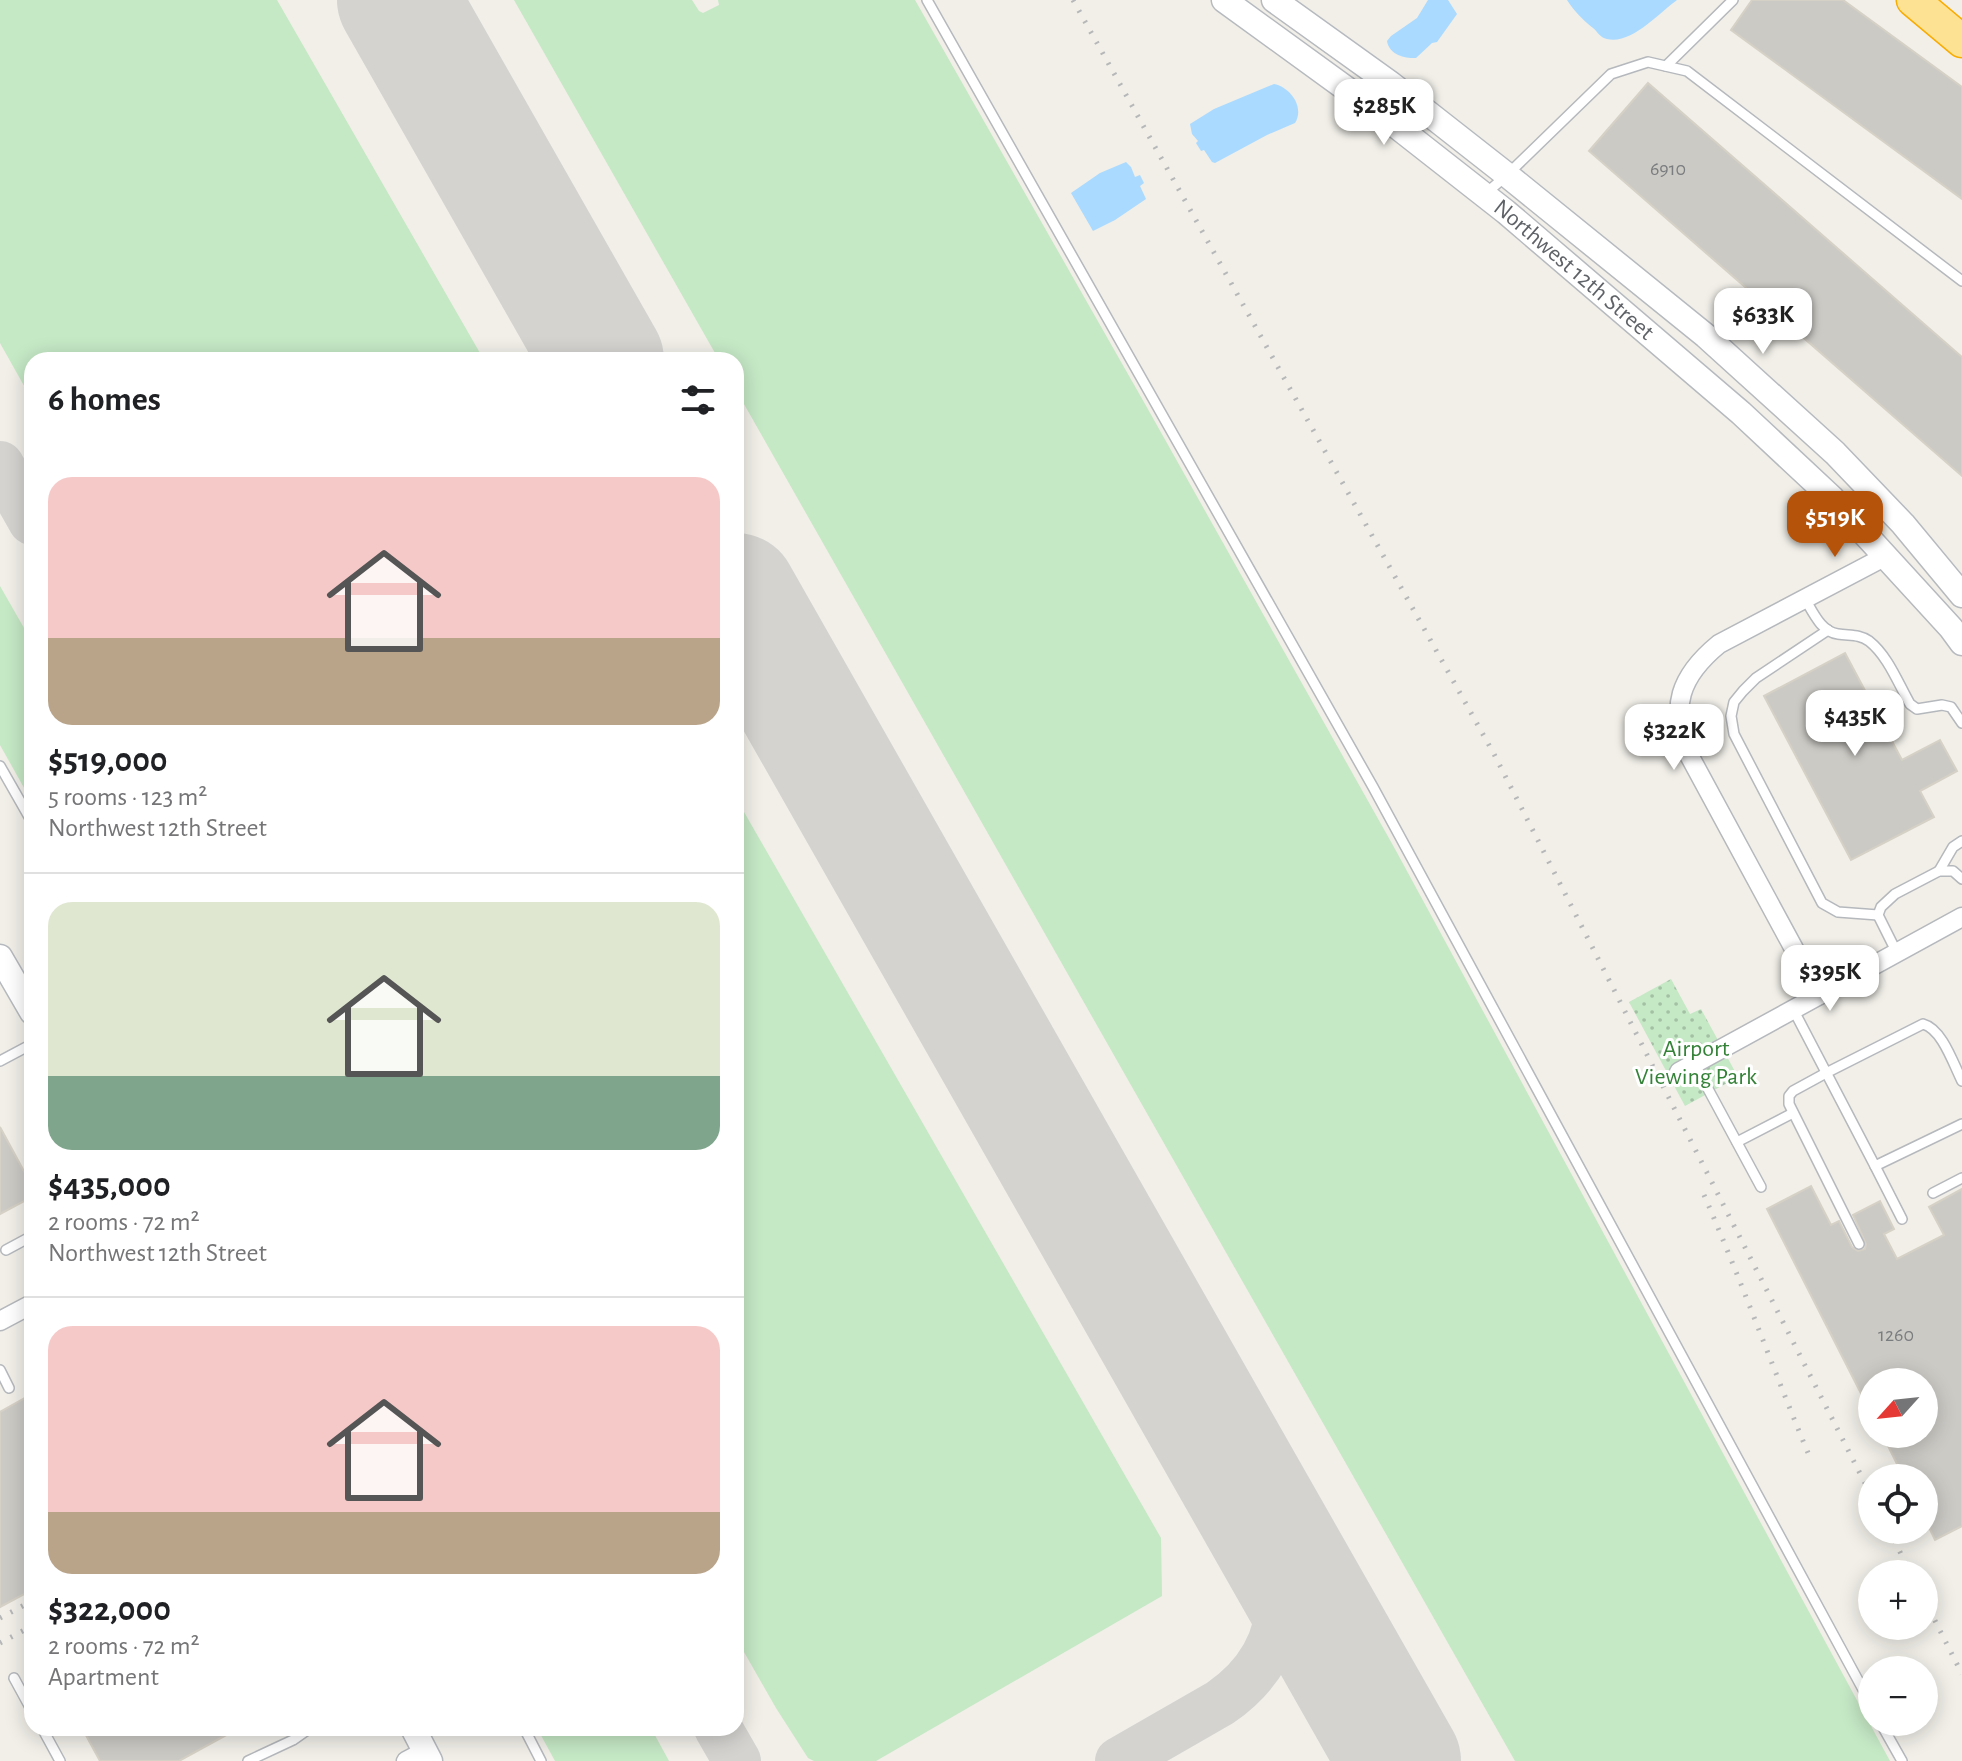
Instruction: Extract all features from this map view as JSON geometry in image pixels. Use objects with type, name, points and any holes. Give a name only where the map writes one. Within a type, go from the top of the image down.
[{"type":"highway","points":[[1913,0],[1962,41]]},
{"type":"highway","points":[[1941,0],[1962,15]]},
{"type":"main road","name":"Northwest 12th Street","points":[[1224,0],[1381,114],[1484,195],[1741,413],[1832,498],[1962,643]]},
{"type":"main road","name":"Northwest 12th Street","points":[[1274,0],[1391,84],[1706,336],[1835,453],[1903,524],[1962,595]]},
{"type":"main road","points":[[0,957],[24,998]]},
{"type":"main road","points":[[415,1736],[421,1758]]},
{"type":"street","points":[[1819,995],[1689,755],[1679,727],[1680,696],[1693,669],[1719,644],[1886,556]]},
{"type":"street","points":[[1687,1068],[1962,917]]},
{"type":"street","points":[[0,1321],[24,1309]]},
{"type":"lane","points":[[927,0],[1373,787],[1858,1680]]},
{"type":"lane","points":[[1666,66],[1733,0]]},
{"type":"lane","points":[[1484,195],[1611,74],[1648,62],[1687,71],[1962,281]]},
{"type":"lane","points":[[1805,599],[1820,624],[1828,630],[1836,634],[1861,636],[1871,643],[1882,654],[1910,704],[1917,709],[1942,705],[1951,707],[1962,723]]},
{"type":"lane","points":[[1828,630],[1756,678],[1743,691],[1734,702],[1731,716],[1734,734],[1822,903],[1838,912],[1878,915]]},
{"type":"lane","points":[[0,766],[24,808]]},
{"type":"lane","points":[[1939,871],[1953,847],[1962,841]]},
{"type":"lane","points":[[1897,953],[1878,915],[1881,907],[1895,894],[1939,871],[1953,871],[1962,879]]},
{"type":"lane","points":[[1793,1009],[1902,1219]]},
{"type":"lane","points":[[1859,1244],[1793,1113],[1789,1096],[1826,1073],[1923,1024],[1932,1026],[1938,1034],[1962,1081]]},
{"type":"lane","points":[[0,1061],[24,1048]]},
{"type":"lane","points":[[1687,1068],[1737,1142],[1761,1187]]},
{"type":"lane","points":[[1737,1142],[1793,1113]]},
{"type":"lane","points":[[1875,1166],[1962,1124]]},
{"type":"lane","points":[[1933,1193],[1962,1178]]},
{"type":"lane","points":[[6,1250],[24,1240]]},
{"type":"lane","points":[[0,1370],[9,1388]]},
{"type":"lane","points":[[14,1678],[24,1696]]},
{"type":"lane","points":[[46,1736],[60,1761]]},
{"type":"lane","points":[[248,1761],[299,1736]]},
{"type":"lane","points":[[528,1736],[541,1761]]},
{"type":"lane","points":[[1888,1736],[1902,1761]]},
{"type":"green space","points":[[0,0],[277,0],[479,352],[24,352],[24,386],[0,343]]},
{"type":"green space","points":[[514,0],[692,0],[703,13],[719,5],[718,0],[915,0],[1395,849],[1858,1702],[1858,1736],[1876,1736],[1890,1761],[1515,1761],[744,404],[744,352],[714,352]]},
{"type":"green space","points":[[0,586],[24,628],[24,788],[0,745]]},
{"type":"green space","points":[[744,812],[1161,1538],[1162,1596],[876,1761],[814,1761],[808,1758],[744,1652]]},
{"type":"green space","name":"Airport Viewing Park","points":[[1671,979],[1690,1014],[1701,1009],[1738,1077],[1685,1106],[1629,1002]]},
{"type":"green space","points":[[541,1736],[655,1736],[669,1761],[555,1761]]},
{"type":"water","points":[[1428,0],[1448,0],[1457,14],[1437,42],[1416,58],[1398,55],[1387,41],[1417,18]]},
{"type":"water","points":[[1567,0],[1677,0],[1635,33],[1616,40],[1601,36]]},
{"type":"water","points":[[1274,84],[1290,93],[1297,104],[1295,123],[1212,162],[1196,143],[1198,141],[1192,134],[1190,124],[1214,109]]},
{"type":"water","points":[[1126,162],[1135,177],[1140,175],[1144,183],[1140,186],[1146,199],[1093,231],[1071,193],[1100,173]]},
{"type":"building","points":[[1752,0],[1843,0],[1962,87],[1962,199],[1731,30]]},
{"type":"building","points":[[1648,83],[1962,357],[1962,476],[1589,151]]},
{"type":"building","points":[[1845,653],[1902,760],[1940,740],[1957,771],[1920,791],[1934,817],[1851,860],[1764,696]]},
{"type":"building","points":[[0,1127],[24,1171],[24,1201],[0,1214]]},
{"type":"building","points":[[1811,1186],[1831,1225],[1839,1221],[1852,1247],[1858,1251],[1865,1249],[1866,1244],[1853,1215],[1880,1201],[1894,1229],[1884,1234],[1897,1259],[1944,1235],[1929,1207],[1962,1189],[1962,1526],[1938,1538],[1938,1464],[1897,1464],[1889,1448],[1938,1448],[1938,1368],[1858,1368],[1858,1388],[1767,1209]]},
{"type":"building","points":[[24,1398],[24,1594],[0,1607],[0,1412]]},
{"type":"building","points":[[86,1736],[224,1736],[179,1761],[100,1761]]},
{"type":"taxiway","points":[[0,465],[24,507]]},
{"type":"taxiway","points":[[1119,1761],[1234,1693],[1265,1656],[1276,1626],[1280,1577],[1275,1555],[1253,1504]]},
{"type":"taxiway","points":[[1364,1698],[1387,1761]]},
{"type":"taxiway","points":[[723,1736],[737,1761]]},
{"type":"runway","points":[[398,0],[598,352]]},
{"type":"runway","points":[[744,608],[1400,1761]]},
{"type":"railway","points":[[1073,0],[1494,754],[1858,1469]]},
{"type":"railway","points":[[1704,1195],[1811,1460]]},
{"type":"railway","points":[[1896,1544],[1904,1560]]},
{"type":"railway","points":[[0,1618],[24,1605]]},
{"type":"railway","points":[[1938,1627],[1962,1674]]},
{"type":"railway","points":[[0,1643],[24,1630]]}]
